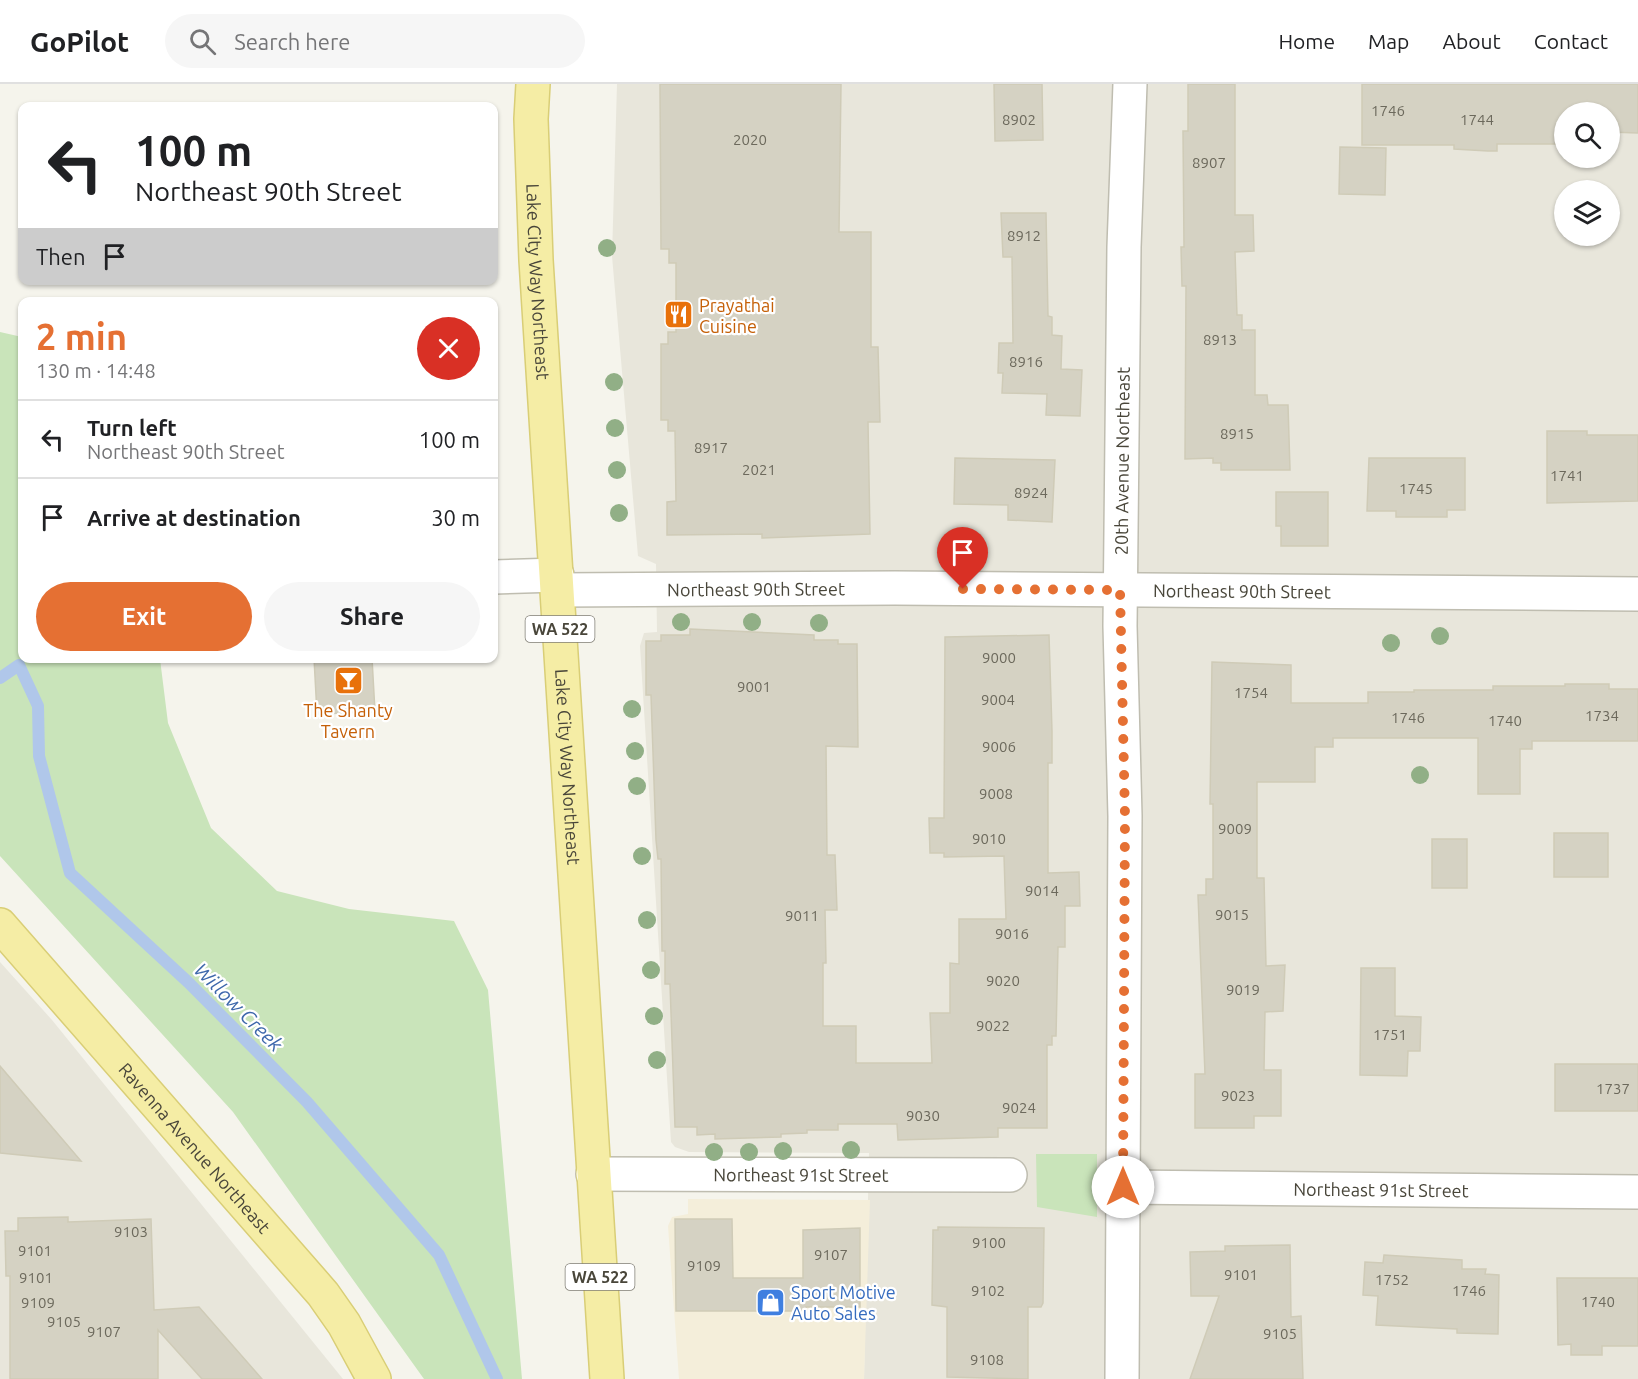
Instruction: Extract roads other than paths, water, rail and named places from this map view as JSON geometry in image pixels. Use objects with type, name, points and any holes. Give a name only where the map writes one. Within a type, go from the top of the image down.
[{"type":"main road","name":"Lake City Way Northeast","points":[[533,84],[531,119],[536,260],[607,1379]]},
{"type":"main road","name":"Ravenna Avenue Northeast","points":[[0,925],[323,1294],[344,1324],[374,1379]]},
{"type":"street","name":"20th Avenue Northeast","points":[[1122,1379],[1125,816],[1120,590],[1124,247],[1130,84]]},
{"type":"street","name":"Northeast 90th Street","points":[[498,577],[557,583],[1638,594]]},
{"type":"street","name":"Northeast 91st Street","points":[[593,1174],[1010,1175]]},
{"type":"street","name":"Northeast 91st Street","points":[[1123,1187],[1638,1192]]},
{"type":"waterway","name":"Willow Creek","points":[[0,678],[19,665],[38,706],[39,756],[70,873],[189,983],[307,1102],[439,1255],[497,1379]]},
{"type":"place","name":"Prayathai Cuisine","points":[[678,315]]},
{"type":"place","name":"The Shanty Tavern","points":[[348,681]]},
{"type":"place","name":"Sport Motive Auto Sales","points":[[770,1302]]}]
